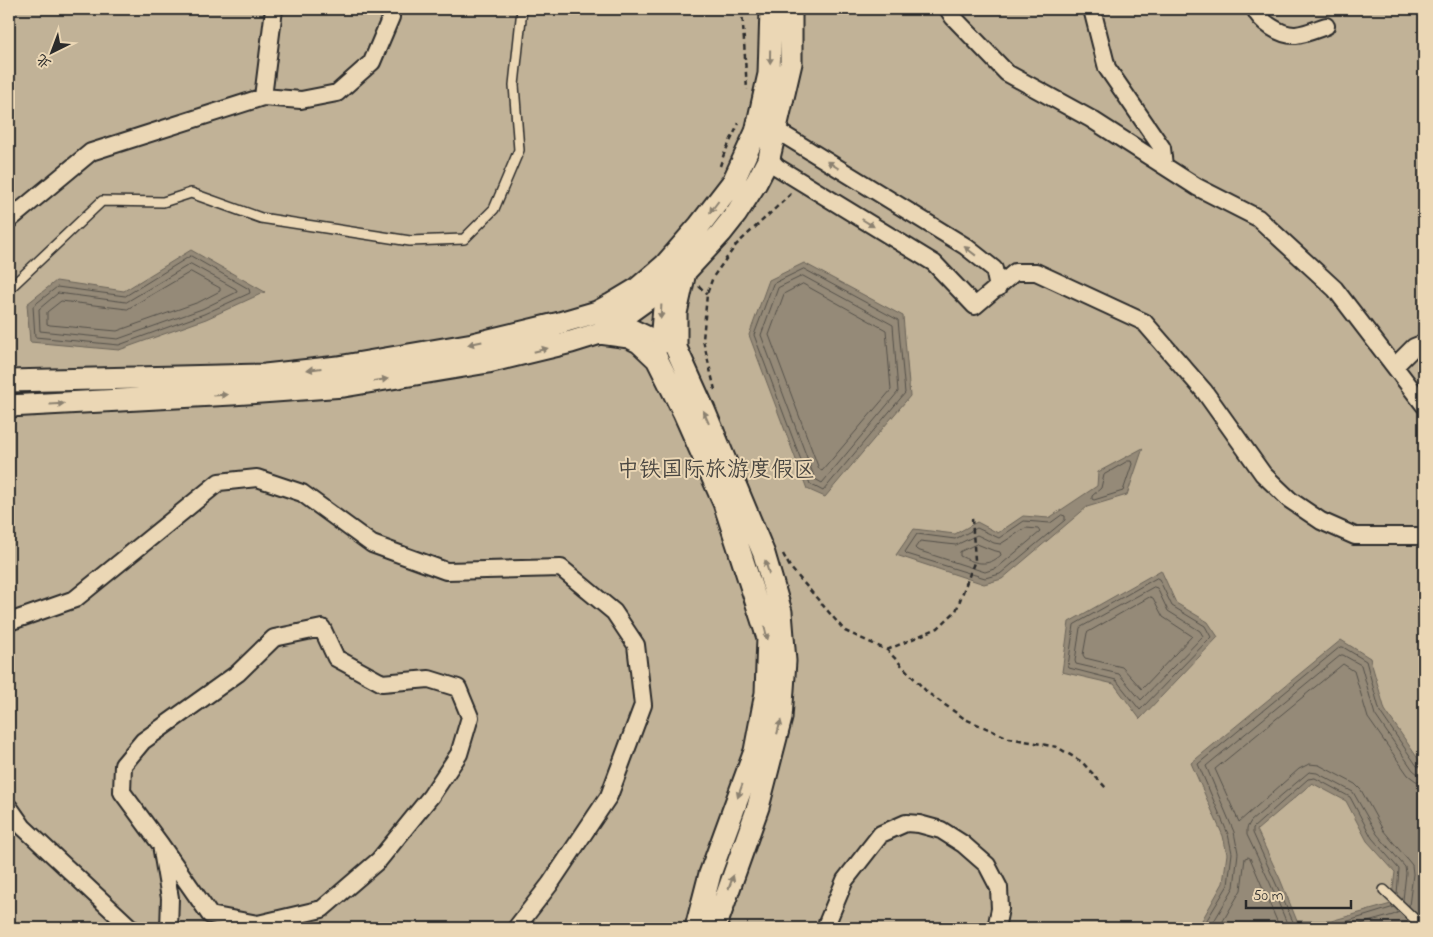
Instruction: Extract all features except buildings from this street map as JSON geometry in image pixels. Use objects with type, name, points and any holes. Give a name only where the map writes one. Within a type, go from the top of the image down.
[{"type":"street","points":[[263,97],[274,9]]},
{"type":"street","points":[[9,220],[92,152],[263,97],[301,100],[337,93],[372,62],[391,17],[389,9]]},
{"type":"street","points":[[9,381],[265,375],[293,372],[414,355],[473,344],[597,312],[637,289],[665,264],[699,226],[732,182],[756,132],[769,74],[771,9]]},
{"type":"street","points":[[9,406],[344,386],[488,362],[600,333],[685,272],[721,233],[756,183],[769,158],[791,63],[791,9]]},
{"type":"street","points":[[948,9],[1007,73],[1091,120],[1197,187],[1258,218],[1335,289],[1424,404]]},
{"type":"street","points":[[1092,9],[1107,68],[1162,148],[1164,166]]},
{"type":"street","points":[[1255,9],[1257,15],[1273,29],[1294,35],[1326,26]]},
{"type":"street","points":[[776,130],[964,246],[994,269],[998,288]]},
{"type":"street","points":[[769,158],[777,167],[934,263],[975,306],[1015,272],[1036,272],[1144,322],[1204,391],[1262,474],[1290,500],[1321,521],[1355,536],[1424,536]]},
{"type":"street","points":[[665,264],[663,287],[664,349],[684,413],[724,503],[768,638],[766,693],[755,751],[710,874],[696,928]]},
{"type":"street","points":[[664,349],[676,314],[685,272]]},
{"type":"street","points":[[597,312],[617,320],[664,349],[704,410],[764,554],[781,612],[785,661],[781,718],[758,806],[715,928]]},
{"type":"street","points":[[600,333],[629,337],[664,349]]},
{"type":"street","points":[[1395,366],[1414,346],[1424,343]]},
{"type":"street","points":[[9,623],[12,620],[75,599],[220,482],[257,478],[302,493],[372,544],[446,571],[561,568],[614,612],[636,645],[644,705],[609,796],[550,884],[516,928]]},
{"type":"street","points":[[161,844],[210,915],[258,924],[322,909],[379,860],[431,796],[460,754],[470,717],[458,688],[429,679],[382,683],[336,658],[322,628],[274,638],[238,673],[143,742],[123,765],[122,792],[161,844],[170,898],[169,928]]},
{"type":"street","points":[[9,807],[23,827],[131,928]]},
{"type":"street","points":[[825,928],[845,880],[881,834],[906,823],[919,824],[941,830],[963,844],[987,865],[999,888],[1000,909],[996,928]]},
{"type":"lane","points":[[9,290],[102,201],[163,202],[191,193],[261,218],[410,241],[464,239],[494,209],[519,150],[514,85],[522,9]]},
{"type":"lane","points":[[1384,890],[1424,928]]},
{"type":"path","points":[[742,9],[747,97]]},
{"type":"path","points":[[718,170],[740,122]]},
{"type":"path","points":[[717,395],[703,340],[707,294],[713,277],[736,246],[803,183]]},
{"type":"path","points":[[685,272],[707,294]]},
{"type":"path","points":[[887,650],[938,628],[956,610],[975,560],[972,518]]},
{"type":"path","points":[[782,550],[790,567],[845,631],[887,650],[928,693],[965,719],[1009,738],[1057,747],[1082,762],[1106,788]]},
{"type":"green space","name":"中铁国际旅游度假区","points":[[9,9],[1424,9],[1424,928],[9,928]]},
{"type":"water","points":[[191,250],[265,292],[206,319],[119,350],[30,342],[27,304],[56,281],[124,291]]},
{"type":"water","points":[[804,263],[903,316],[910,396],[825,497],[807,489],[749,335],[769,280]]},
{"type":"water","points":[[1143,448],[1127,495],[1087,507],[1002,579],[984,584],[896,555],[914,529],[955,534],[977,522],[998,533],[1023,516],[1049,518],[1097,486],[1098,472]]},
{"type":"water","points":[[1161,570],[1176,603],[1208,622],[1218,637],[1140,719],[1114,684],[1062,672],[1069,622]]},
{"type":"water","points":[[1341,640],[1370,658],[1385,710],[1421,763],[1424,764],[1424,927],[1195,928],[1201,922],[1223,883],[1227,854],[1223,836],[1191,763]],"holes":[[[1312,783],[1346,801],[1367,841],[1395,872],[1391,904],[1331,921],[1297,921],[1257,830]]]}]
